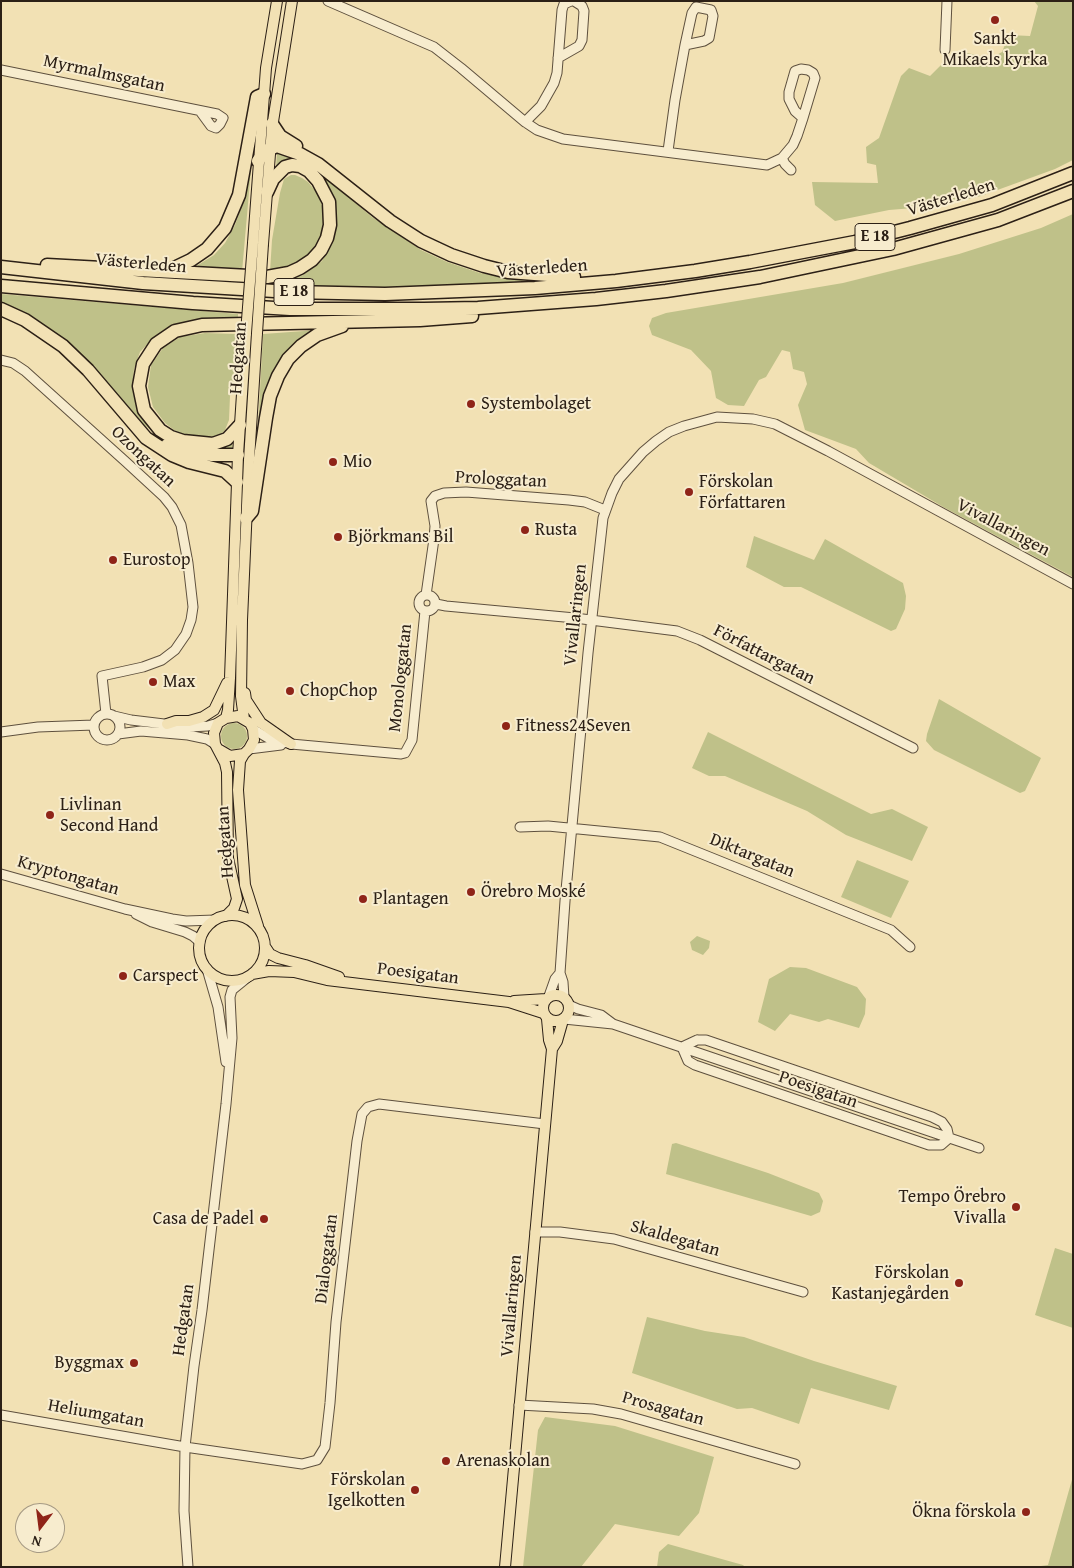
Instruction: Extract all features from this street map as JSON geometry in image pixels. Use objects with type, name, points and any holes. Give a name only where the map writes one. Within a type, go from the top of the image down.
[{"type":"highway","points":[[166,272],[200,255],[225,228],[238,195],[257,98],[264,94]]},
{"type":"highway","name":"E 18","points":[[272,126],[280,136],[300,149],[300,154]]},
{"type":"highway","name":"E 18","points":[[270,149],[280,146],[318,164],[390,221],[437,249],[467,261],[498,270],[583,278],[588,283]]},
{"type":"highway","points":[[258,160],[261,155],[270,149]]},
{"type":"highway","name":"E 18","points":[[1,262],[267,277],[289,273],[312,260],[324,244],[330,225],[329,202],[318,181],[309,171],[300,166],[292,165],[285,167],[273,179],[267,192]]},
{"type":"highway","name":"Västerleden","points":[[1,267],[142,283],[318,293],[385,294],[507,290],[588,283],[704,270],[855,242],[992,205],[1073,174]]},
{"type":"highway","name":"Västerleden","points":[[1,286],[290,309],[478,308],[596,299],[760,277],[830,264],[965,230],[1073,191]]},
{"type":"highway","name":"E 18","points":[[240,425],[228,439],[213,444],[177,440],[160,430],[144,410],[139,386],[143,364],[156,344],[175,331],[202,325],[420,320],[528,311],[546,302]]},
{"type":"highway","points":[[1,309],[25,320],[63,346],[80,362],[146,438],[183,460],[225,471],[237,482]]},
{"type":"highway","name":"E 18","points":[[246,518],[252,511],[270,396],[278,376],[288,359],[308,340],[354,322]]},
{"type":"highway","points":[[156,445],[162,443],[177,449],[212,455],[244,455]]},
{"type":"main road","name":"Hedgatan","points":[[244,719],[241,696],[246,518],[244,455],[258,244],[258,160],[267,56],[277,1]]},
{"type":"main road","name":"Hedgatan","points":[[258,244],[267,192],[272,126],[292,1]]},
{"type":"main road","name":"Hedgatan","points":[[222,720],[228,710],[237,482],[244,455],[240,425],[251,333]]},
{"type":"main road","points":[[167,724],[176,721],[195,720],[214,710],[230,678]]},
{"type":"main road","points":[[242,680],[246,700],[261,723],[291,744]]},
{"type":"main road","points":[[238,716],[244,719],[253,729],[254,740],[246,752],[230,756],[217,746],[214,733],[222,720],[238,716]]},
{"type":"main road","name":"Hedgatan","points":[[217,746],[227,772],[228,858],[237,899],[234,908],[226,916]]},
{"type":"main road","name":"Hedgatan","points":[[246,752],[240,761],[238,790],[245,886],[258,927]]},
{"type":"main road","points":[[226,916],[239,916],[250,920],[258,927],[266,948],[262,961],[250,976],[234,981],[215,976],[202,961],[200,942],[203,932],[215,920],[226,916]]},
{"type":"main road","name":"Poesigatan","points":[[266,948],[270,954],[278,958],[305,965],[352,982]]},
{"type":"main road","name":"Poesigatan","points":[[250,976],[269,971],[294,972],[327,980],[509,1002],[547,998]]},
{"type":"main road","points":[[558,995],[566,1001],[569,1011],[564,1019],[556,1022],[545,1016],[542,1007],[547,998],[558,995]]},
{"type":"main road","name":"Poesigatan","points":[[509,1002],[545,1016]]},
{"type":"main road","name":"Vivallaringen","points":[[504,1567],[552,1049],[545,1016]]},
{"type":"main road","name":"Vivallaringen","points":[[552,1049],[557,1041],[564,1019]]},
{"type":"street","points":[[328,1],[434,47],[525,122],[537,130],[563,139],[767,165],[782,158],[793,145],[803,118],[815,78],[813,73],[801,69],[795,71],[789,98],[796,111],[803,118]]},
{"type":"street","points":[[525,122],[541,106],[550,91],[556,73],[562,10],[564,4],[573,1],[582,6],[584,11],[582,40],[579,46],[558,58]]},
{"type":"street","points":[[945,50],[947,1]]},
{"type":"street","points":[[668,152],[685,45]]},
{"type":"street","name":"Myrmalmsgatan","points":[[1,70],[200,111]]},
{"type":"street","points":[[782,158],[791,170]]},
{"type":"street","name":"Ozongatan","points":[[1,360],[13,363],[25,371],[164,497],[172,507],[181,526],[193,606],[186,634],[175,650],[162,660],[143,667],[102,676],[110,715]]},
{"type":"street","name":"Vivallaringen","points":[[566,1001],[560,973],[602,518],[620,479],[643,452],[669,432],[684,426],[717,418],[736,417],[761,420],[814,443],[1073,584]]},
{"type":"street","name":"Prologgatan","points":[[426,595],[434,539],[431,501],[435,496],[444,493],[466,492],[579,501],[593,504],[605,510]]},
{"type":"street","points":[[426,595],[433,597],[436,604],[432,609],[425,611],[419,603],[421,598],[426,595]]},
{"type":"street","points":[[436,604],[592,621]]},
{"type":"street","name":"Monologgatan","points":[[253,729],[268,738],[291,744],[401,754],[407,751],[412,740],[425,611]]},
{"type":"street","name":"Författargatan","points":[[592,621],[677,631],[686,634],[913,748]]},
{"type":"street","points":[[110,715],[120,725],[118,734]]},
{"type":"street","points":[[217,746],[207,739],[188,735],[141,731],[118,734],[112,739],[103,739],[96,734],[94,726],[97,718],[110,715],[131,720],[201,727],[222,720]]},
{"type":"street","points":[[1,732],[38,727],[94,726]]},
{"type":"street","name":"Monologgatan","points":[[246,752],[268,746],[291,744]]},
{"type":"street","name":"Diktargatan","points":[[520,828],[548,826],[668,839],[891,930],[910,947]]},
{"type":"street","name":"Kryptongatan","points":[[1,874],[125,909],[186,921],[215,920]]},
{"type":"street","name":"Kryptongatan","points":[[125,909],[152,922],[185,932],[200,942]]},
{"type":"street","name":"Hedgatan","points":[[207,969],[218,1008],[228,1078]]},
{"type":"street","name":"Vivallaringen","points":[[547,998],[560,973]]},
{"type":"street","name":"Hedgatan","points":[[188,1567],[184,1512],[185,1447],[212,1228],[232,1038],[230,997],[232,990],[250,976]]},
{"type":"street","name":"Poesigatan","points":[[566,1001],[578,1009],[601,1016],[613,1024],[979,1148]]},
{"type":"street","name":"Poesigatan","points":[[564,1019],[613,1024]]},
{"type":"street","name":"Poesigatan","points":[[682,1048],[697,1040],[706,1040],[932,1117],[942,1122],[947,1129],[949,1138]]},
{"type":"street","name":"Poesigatan","points":[[682,1048],[688,1061],[695,1065],[929,1145],[942,1145],[949,1138]]},
{"type":"street","name":"Dialoggatan","points":[[185,1447],[302,1464],[317,1460],[324,1447],[357,1141],[362,1114],[368,1107],[379,1104],[545,1124]]},
{"type":"street","name":"Skaldegatan","points":[[535,1232],[560,1232],[614,1239],[802,1292]]},
{"type":"street","name":"Prosagatan","points":[[519,1405],[593,1410],[621,1414],[795,1464]]},
{"type":"street","name":"Heliumgatan","points":[[1,1414],[185,1447]]},
{"type":"green space","points":[[1034,1],[1073,1],[1073,160],[1055,169],[981,196],[938,206],[889,210],[835,221],[815,205],[812,182],[878,183],[876,165],[867,163],[866,147],[879,138],[901,76],[909,68],[930,76],[942,64],[961,65],[967,53],[991,58],[1002,52],[1009,35],[1030,36],[1038,6]]},
{"type":"green space","points":[[253,147],[242,272],[191,269],[214,255],[225,243],[235,225],[243,203]]},
{"type":"green space","points":[[277,153],[288,155],[315,169],[372,217],[421,250],[447,262],[480,273],[526,281],[413,288],[275,286],[303,275],[322,261],[333,241],[336,224],[316,172],[276,168]]},
{"type":"green space","points":[[295,175],[308,182],[318,194],[324,212],[323,232],[313,252],[292,267],[270,272],[272,240],[280,193],[284,179]]},
{"type":"green space","points":[[1073,214],[1073,577],[945,508],[869,463],[856,449],[805,430],[798,405],[807,384],[804,372],[793,369],[790,352],[782,350],[766,377],[759,380],[744,406],[728,405],[716,398],[711,371],[691,350],[652,335],[649,326],[652,318],[666,313],[843,283],[959,254],[1041,228]]},
{"type":"green space","points":[[1,294],[238,314],[238,320],[189,321],[165,329],[155,336],[140,352],[134,369],[133,379],[137,406],[158,432],[233,441],[232,452],[168,442],[161,438],[134,417],[100,377],[1,306]]},
{"type":"green space","points":[[318,330],[289,353],[256,466],[263,334]]},
{"type":"green space","points":[[205,333],[237,334],[235,376],[230,396],[229,420],[225,430],[220,435],[202,438],[187,436],[165,423],[153,407],[148,387],[151,365],[163,348],[180,337]]},
{"type":"green space","points":[[754,536],[814,560],[825,539],[903,583],[906,596],[905,609],[896,629],[891,631],[801,587],[784,587],[746,567]]},
{"type":"green space","points":[[939,699],[1041,758],[1025,791],[1020,793],[934,750],[926,741]]},
{"type":"green space","points":[[234,723],[243,727],[247,736],[243,745],[234,749],[225,745],[221,736],[225,727]]},
{"type":"green space","points":[[708,732],[871,814],[892,809],[928,827],[912,861],[846,835],[807,811],[725,776],[709,776],[692,768]]},
{"type":"green space","points":[[857,860],[909,881],[891,918],[841,897]]},
{"type":"green space","points":[[697,936],[710,941],[709,948],[703,955],[692,950],[690,942]]},
{"type":"green space","points":[[790,967],[806,968],[857,987],[866,999],[865,1014],[859,1028],[828,1019],[819,1022],[790,1014],[775,1031],[758,1022],[769,979]]},
{"type":"green space","points":[[676,1143],[768,1173],[819,1193],[823,1201],[820,1212],[811,1216],[666,1174],[672,1144]]},
{"type":"green space","points":[[1055,1248],[1073,1254],[1073,1328],[1035,1315]]},
{"type":"green space","points":[[647,1317],[705,1331],[744,1337],[814,1361],[897,1386],[889,1410],[811,1388],[799,1424],[752,1408],[737,1409],[632,1373]]},
{"type":"green space","points":[[545,1417],[615,1426],[714,1457],[699,1513],[679,1536],[615,1524],[581,1567],[523,1567],[538,1430]]},
{"type":"green space","points":[[1073,1476],[1073,1567],[1034,1567],[1048,1565]]},
{"type":"green space","points":[[668,1544],[745,1567],[657,1567],[659,1552]]},
{"type":"place","name":"Sankt Mikaels kyrka","points":[[995,20]]},
{"type":"place","name":"Systembolaget","points":[[471,404]]},
{"type":"place","name":"Mio","points":[[333,462]]},
{"type":"place","name":"Förskolan Författaren","points":[[689,492]]},
{"type":"place","name":"Rusta","points":[[525,530]]},
{"type":"place","name":"Björkmans Bil","points":[[338,537]]},
{"type":"place","name":"Eurostop","points":[[113,560]]},
{"type":"place","name":"Max","points":[[153,682]]},
{"type":"place","name":"ChopChop","points":[[290,691]]},
{"type":"place","name":"Fitness24Seven","points":[[506,726]]},
{"type":"place","name":"Livlinan Second Hand","points":[[50,815]]},
{"type":"place","name":"Örebro Moské","points":[[471,892]]},
{"type":"place","name":"Plantagen","points":[[363,899]]},
{"type":"place","name":"Carspect","points":[[123,976]]},
{"type":"place","name":"Tempo Örebro Vivalla","points":[[1016,1207]]},
{"type":"place","name":"Casa de Padel","points":[[264,1219]]},
{"type":"place","name":"Förskolan Kastanjegården","points":[[959,1283]]},
{"type":"place","name":"Byggmax","points":[[134,1363]]},
{"type":"place","name":"Arenaskolan","points":[[446,1461]]},
{"type":"place","name":"Förskolan Igelkotten","points":[[415,1490]]},
{"type":"place","name":"Ökna förskola","points":[[1026,1512]]}]
